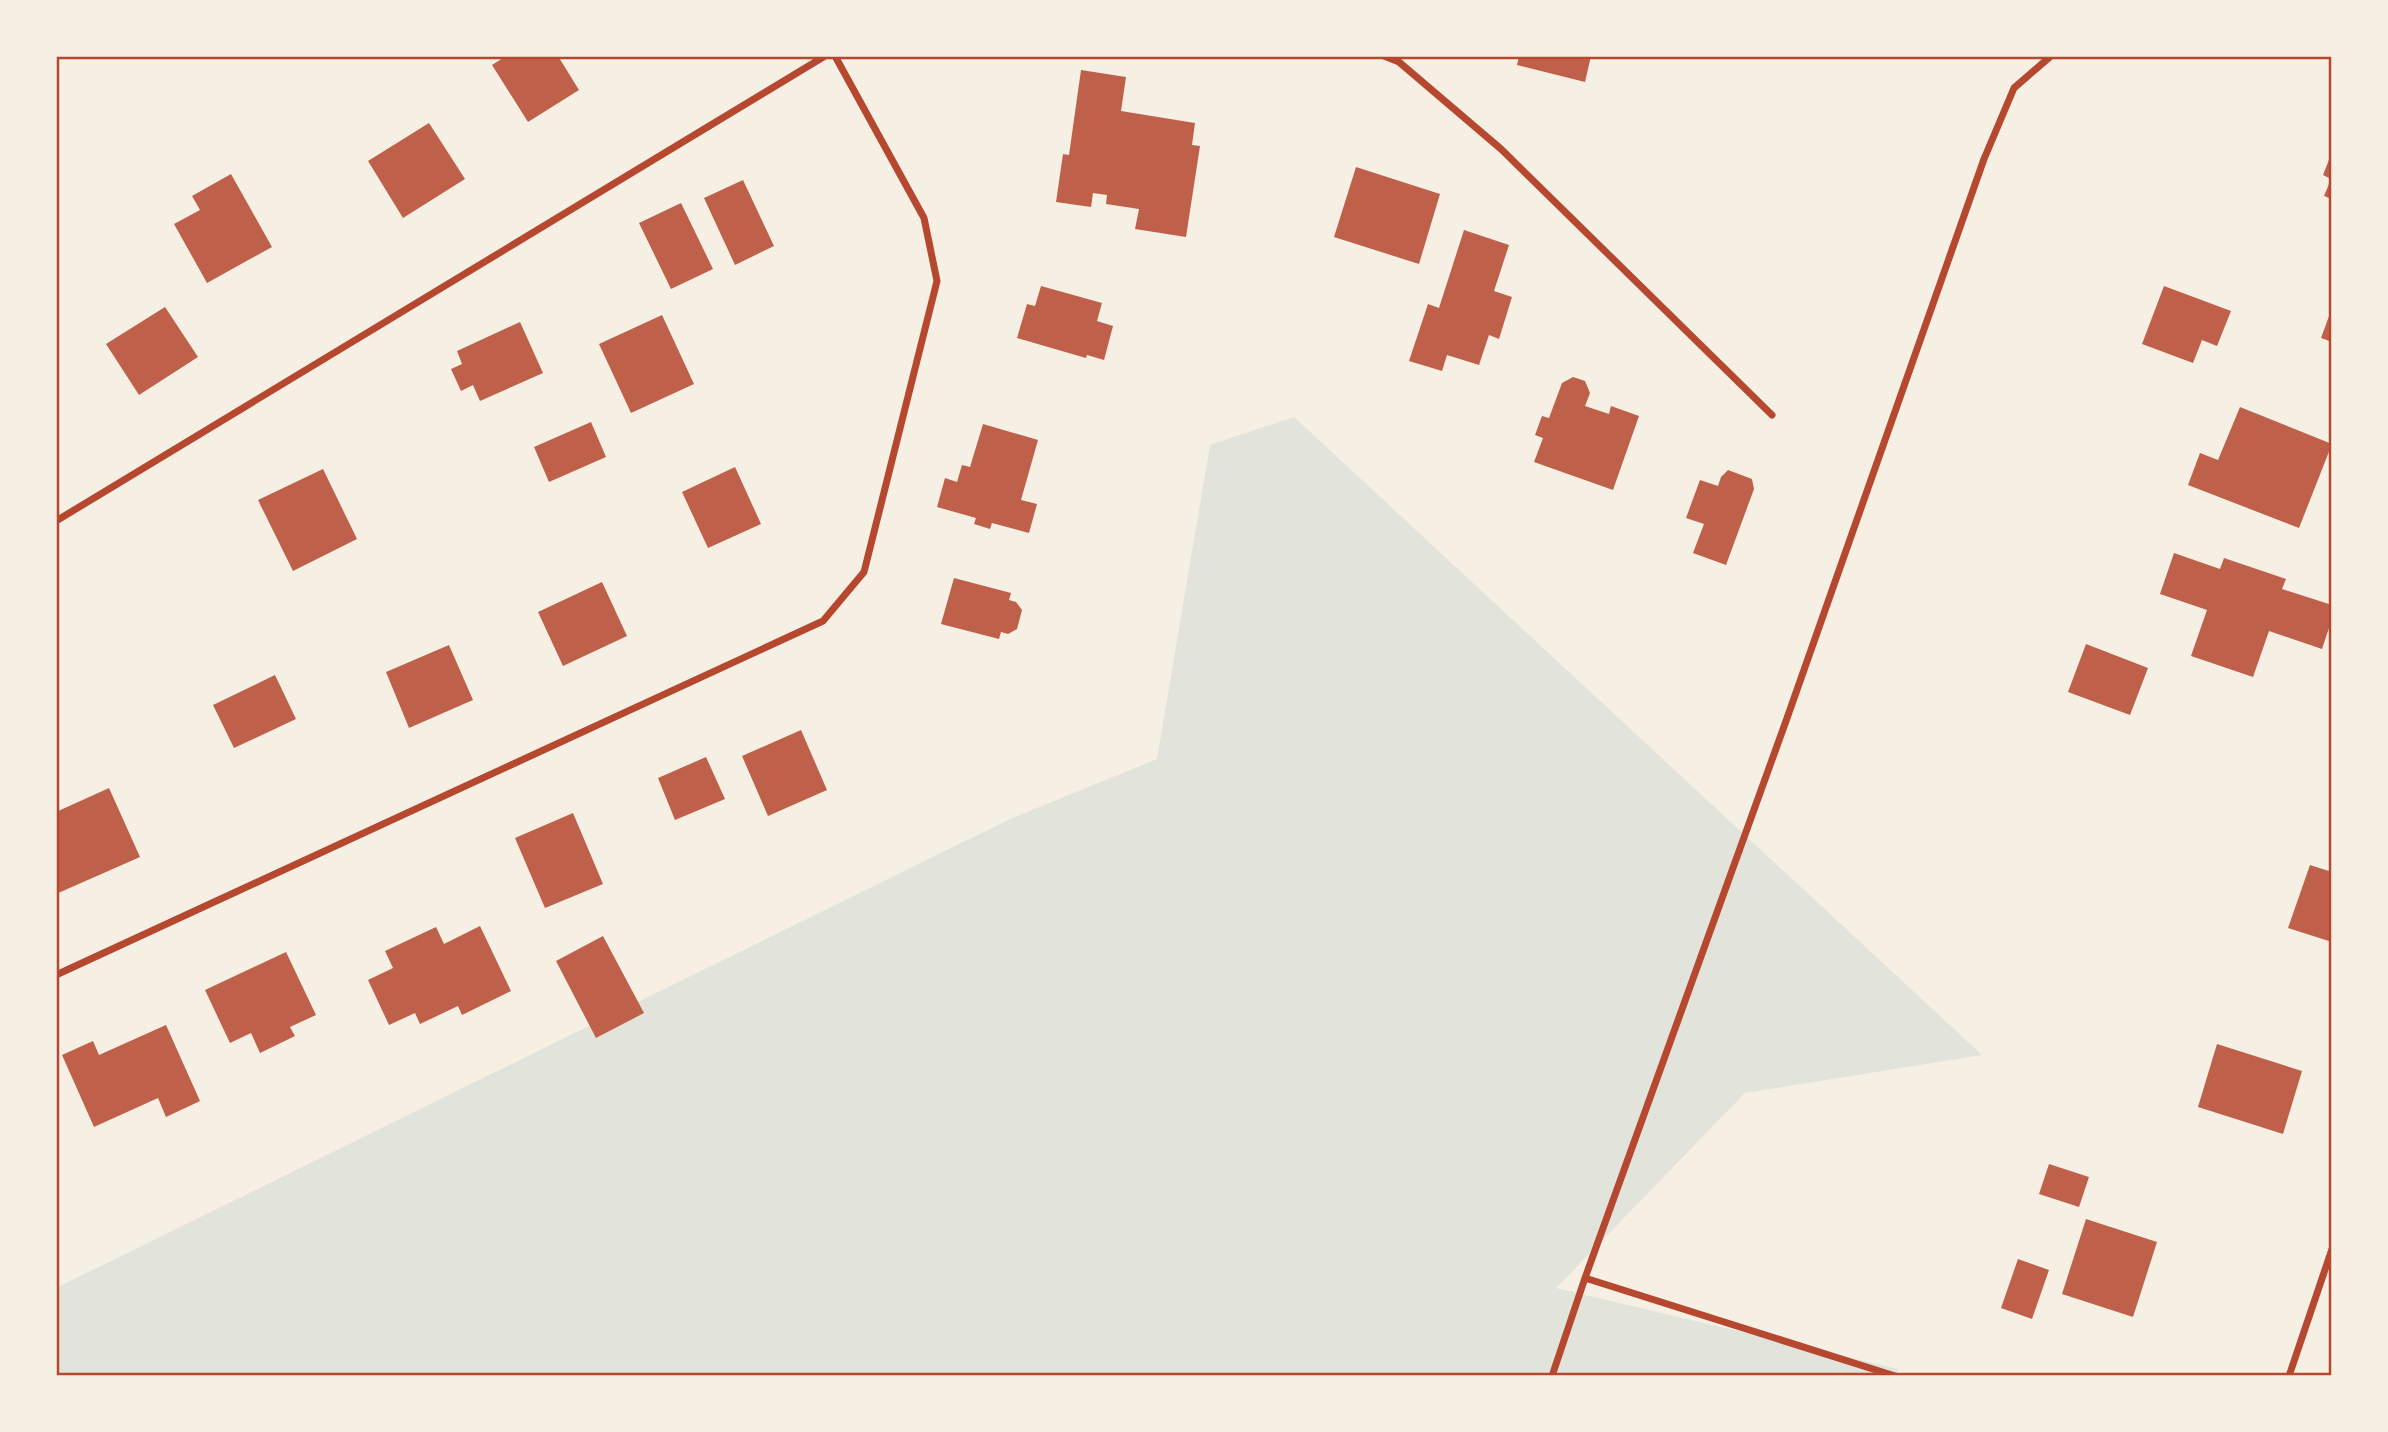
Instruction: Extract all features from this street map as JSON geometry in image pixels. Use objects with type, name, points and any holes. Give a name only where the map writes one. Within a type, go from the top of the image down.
[{"type":"street","points":[[56,521],[825,56]]},
{"type":"street","points":[[56,975],[823,621],[864,572],[937,281],[923,218],[835,56]]},
{"type":"street","points":[[1384,56],[1399,62],[1501,149],[1772,415]]},
{"type":"street","points":[[1552,1376],[1984,159],[2014,88],[2051,56]]},
{"type":"street","points":[[2289,1376],[2332,1249]]},
{"type":"street","points":[[1585,1278],[1895,1376]]},
{"type":"shaded area","points":[[1294,417],[1982,1055],[1745,1093],[1556,1288],[1898,1369],[1896,1376],[56,1376],[56,1288],[1010,819],[1157,759],[1210,445]]},
{"type":"building","points":[[506,56],[558,56],[579,90],[528,122],[492,65]]},
{"type":"building","points":[[1519,56],[1591,56],[1585,82],[1517,65]]},
{"type":"building","points":[[1081,70],[1126,77],[1121,111],[1195,123],[1192,145],[1200,146],[1186,237],[1135,229],[1139,209],[1106,204],[1107,195],[1093,193],[1091,207],[1056,202],[1063,154],[1069,155]]},
{"type":"building","points":[[429,123],[465,179],[403,218],[368,161]]},
{"type":"building","points":[[2332,152],[2332,199],[2324,196],[2331,179],[2323,175]]},
{"type":"building","points":[[1356,167],[1440,194],[1419,264],[1334,237]]},
{"type":"building","points":[[231,174],[272,247],[207,283],[174,224],[200,210],[192,196]]},
{"type":"building","points":[[743,180],[774,246],[735,265],[704,198]]},
{"type":"building","points":[[681,203],[713,269],[671,289],[639,223]]},
{"type":"building","points":[[1464,230],[1509,245],[1494,291],[1512,297],[1499,339],[1489,335],[1479,365],[1447,355],[1442,371],[1409,361],[1428,304],[1439,308]]},
{"type":"building","points":[[1041,286],[1102,303],[1097,321],[1113,326],[1104,360],[1087,355],[1086,358],[1017,338],[1027,304],[1035,306]]},
{"type":"building","points":[[2164,286],[2231,311],[2217,346],[2202,340],[2193,363],[2142,344]]},
{"type":"building","points":[[165,307],[198,357],[139,395],[106,344]]},
{"type":"building","points":[[2332,308],[2332,342],[2321,338]]},
{"type":"building","points":[[662,315],[694,384],[631,413],[599,344]]},
{"type":"building","points":[[520,322],[543,373],[480,401],[473,385],[461,391],[451,369],[462,364],[457,351]]},
{"type":"building","points":[[1573,377],[1585,381],[1590,393],[1585,406],[1609,414],[1611,406],[1639,416],[1613,490],[1534,462],[1543,438],[1535,435],[1542,416],[1549,418],[1562,383]]},
{"type":"building","points":[[2240,407],[2332,444],[2299,528],[2188,485],[2200,453],[2218,460]]},
{"type":"building","points":[[591,422],[606,457],[549,482],[534,447]]},
{"type":"building","points":[[983,424],[1038,440],[1021,500],[1037,504],[1029,533],[992,523],[990,529],[974,524],[976,518],[937,507],[945,478],[957,482],[962,465],[970,467]]},
{"type":"building","points":[[735,467],[761,524],[708,548],[682,492]]},
{"type":"building","points":[[323,469],[357,539],[293,571],[258,500]]},
{"type":"building","points":[[1728,470],[1752,479],[1754,489],[1726,565],[1693,553],[1704,524],[1686,518],[1700,480],[1718,486],[1721,477]]},
{"type":"building","points":[[2174,553],[2220,569],[2224,558],[2286,579],[2282,589],[2332,605],[2332,619],[2322,649],[2269,631],[2253,677],[2191,656],[2207,610],[2160,594]]},
{"type":"building","points":[[954,578],[1011,593],[1009,600],[1016,602],[1022,610],[1017,629],[1008,634],[1001,632],[999,639],[941,624]]},
{"type":"building","points":[[602,582],[627,636],[563,666],[538,612]]},
{"type":"building","points":[[2086,644],[2148,668],[2130,715],[2068,692]]},
{"type":"building","points":[[449,645],[473,700],[409,728],[386,672]]},
{"type":"building","points":[[275,675],[296,719],[234,748],[213,705]]},
{"type":"building","points":[[801,730],[827,790],[768,816],[742,756]]},
{"type":"building","points":[[706,757],[725,799],[675,820],[658,778]]},
{"type":"building","points":[[109,788],[140,857],[56,894],[56,812]]},
{"type":"building","points":[[573,813],[603,884],[545,908],[515,838]]},
{"type":"building","points":[[2310,865],[2332,872],[2332,942],[2288,928]]},
{"type":"building","points":[[480,926],[511,991],[462,1015],[458,1006],[420,1024],[415,1013],[389,1025],[368,980],[393,968],[385,951],[436,927],[444,944]]},
{"type":"building","points":[[603,936],[644,1013],[596,1038],[556,961]]},
{"type":"building","points":[[286,952],[316,1015],[290,1027],[295,1036],[260,1053],[251,1033],[230,1043],[205,990]]},
{"type":"building","points":[[166,1025],[200,1101],[166,1117],[158,1098],[94,1127],[62,1055],[93,1041],[99,1055]]},
{"type":"building","points":[[2217,1044],[2302,1071],[2283,1134],[2198,1107]]},
{"type":"building","points":[[2049,1164],[2089,1177],[2079,1207],[2039,1194]]},
{"type":"building","points":[[2086,1219],[2157,1242],[2133,1317],[2062,1294]]},
{"type":"building","points":[[2018,1259],[2049,1270],[2032,1319],[2001,1308]]}]
